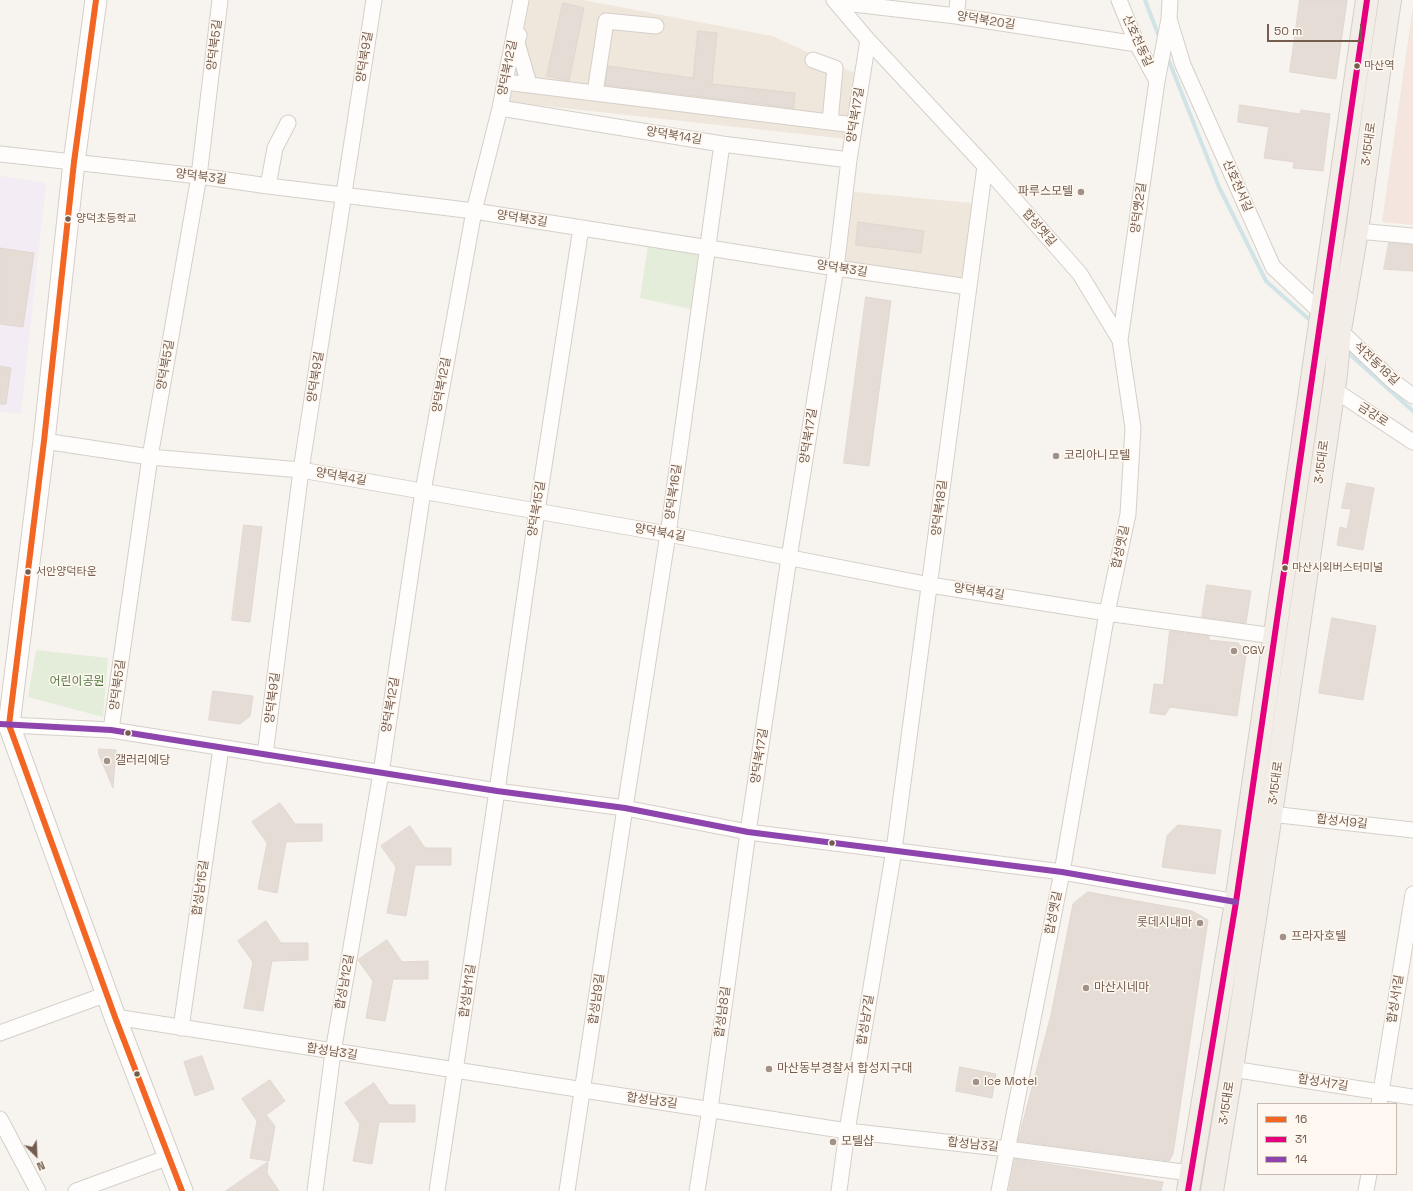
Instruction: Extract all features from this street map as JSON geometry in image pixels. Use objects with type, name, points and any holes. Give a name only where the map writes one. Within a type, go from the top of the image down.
[{"type":"main road","points":[[96,0],[74,162],[44,441],[5,724],[182,1191]]},
{"type":"main road","name":"3·15대로","points":[[1189,1182],[1236,902],[1320,315],[1367,0]]},
{"type":"main road","name":"3·15대로","points":[[1212,1191],[1271,814],[1340,333],[1357,230],[1390,0]]},
{"type":"street","name":"양덕북5길","points":[[111,730],[150,457],[199,176],[220,0]]},
{"type":"street","name":"양덕북9길","points":[[265,756],[301,470],[374,0]]},
{"type":"street","name":"양덕북12길","points":[[381,773],[423,491],[474,211],[500,108],[521,0]]},
{"type":"street","points":[[528,0],[518,43],[529,84]]},
{"type":"street","points":[[956,16],[958,0]]},
{"type":"street","name":"산호천동길","points":[[1119,0],[1137,44],[1158,78]]},
{"type":"street","points":[[1168,25],[1170,0]]},
{"type":"street","name":"양덕북20길","points":[[835,1],[956,16],[1137,44]]},
{"type":"street","name":"합성옛길","points":[[835,1],[868,40],[985,166],[1080,274],[1120,340],[1133,428],[1128,514],[1106,613],[1062,872],[999,1191]]},
{"type":"street","points":[[595,93],[606,21],[656,26]]},
{"type":"street","name":"양덕옛2길","points":[[1120,340],[1158,78],[1168,25]]},
{"type":"street","name":"산호천서길","points":[[1168,25],[1183,65],[1273,267],[1320,315],[1340,333]]},
{"type":"street","name":"양덕북17길","points":[[748,832],[789,558],[836,268],[849,160],[868,40]]},
{"type":"street","points":[[813,60],[835,68],[830,122]]},
{"type":"street","points":[[505,82],[854,125]]},
{"type":"street","name":"양덕북14길","points":[[500,108],[722,144],[849,160]]},
{"type":"street","points":[[268,186],[275,148],[288,123]]},
{"type":"street","name":"양덕북16길","points":[[625,808],[668,534],[709,247],[722,144]]},
{"type":"street","name":"양덕북3길","points":[[0,154],[199,176],[344,196],[474,211],[836,268],[969,287]]},
{"type":"street","name":"양덕북18길","points":[[894,850],[985,166]]},
{"type":"street","name":"양덕북15길","points":[[497,791],[537,511],[581,228]]},
{"type":"street","points":[[1357,230],[1413,236]]},
{"type":"street","name":"석전동18길","points":[[1340,333],[1394,382],[1413,396]]},
{"type":"street","name":"금강로","points":[[1334,381],[1413,442]]},
{"type":"street","name":"양덕북4길","points":[[44,441],[150,457],[301,470],[668,534],[930,585],[1106,613],[1274,636]]},
{"type":"street","points":[[5,724],[111,730],[265,756],[497,791],[625,808],[748,832],[1062,872],[1236,902]]},
{"type":"street","name":"합성남15길","points":[[181,1028],[221,748]]},
{"type":"street","name":"합성남12길","points":[[315,1191],[333,1052],[381,773]]},
{"type":"street","name":"합성남11길","points":[[437,1191],[497,791]]},
{"type":"street","name":"합성남9길","points":[[567,1191],[625,808]]},
{"type":"street","name":"합성서9길","points":[[1271,814],[1413,830]]},
{"type":"street","name":"합성남8길","points":[[697,1191],[710,1109],[748,832]]},
{"type":"street","name":"합성남7길","points":[[839,1191],[847,1131],[894,850]]},
{"type":"street","name":"합성서1길","points":[[1380,1098],[1408,963],[1413,894]]},
{"type":"street","points":[[0,1033],[107,994]]},
{"type":"street","name":"합성남3길","points":[[115,1017],[847,1131],[1008,1149],[1189,1182]]},
{"type":"street","name":"합성서7길","points":[[1232,1069],[1380,1098],[1413,1097]]},
{"type":"street","points":[[0,1120],[38,1191]]},
{"type":"street","points":[[76,1191],[169,1157]]},
{"type":"street","points":[[1366,1191],[1369,1175]]},
{"type":"shaded area","points":[[524,0],[583,0],[772,36],[854,73],[850,124],[847,139],[508,102]]},
{"type":"shaded area","points":[[1413,6],[1413,225],[1382,222]]},
{"type":"shaded area","name":"양덕초등학교","points":[[0,176],[46,183],[21,414],[0,411]]},
{"type":"shaded area","points":[[845,191],[981,204],[969,287],[836,268]]},
{"type":"green space","points":[[649,238],[709,247],[700,311],[640,298]]},
{"type":"green space","name":"어린이공원","points":[[36,650],[108,658],[103,717],[28,697]]},
{"type":"building","points":[[1300,0],[1347,0],[1336,79],[1290,72]]},
{"type":"building","points":[[563,3],[584,8],[569,81],[547,76]]},
{"type":"building","points":[[698,31],[717,33],[712,84],[795,93],[794,108],[605,85],[608,66],[693,78]]},
{"type":"building","points":[[1240,105],[1300,114],[1301,110],[1330,114],[1323,171],[1293,168],[1294,162],[1264,158],[1269,127],[1238,122]]},
{"type":"building","points":[[858,222],[924,231],[921,253],[856,245]]},
{"type":"building","points":[[1389,243],[1413,245],[1413,271],[1384,269]]},
{"type":"building","points":[[0,248],[34,253],[23,327],[0,324]]},
{"type":"building","points":[[866,297],[891,301],[869,466],[844,463]]},
{"type":"building","points":[[0,366],[11,368],[6,404],[0,404]]},
{"type":"building","points":[[1347,483],[1374,488],[1363,550],[1337,545],[1340,527],[1347,529],[1351,509],[1342,508]]},
{"type":"building","points":[[244,525],[262,527],[250,622],[232,620]]},
{"type":"building","points":[[1207,585],[1251,591],[1246,623],[1202,617]]},
{"type":"building","points":[[1332,618],[1376,626],[1363,700],[1319,693]]},
{"type":"building","points":[[1170,631],[1209,636],[1209,640],[1238,643],[1243,648],[1246,655],[1237,716],[1170,707],[1165,715],[1150,713],[1154,684],[1163,685]]},
{"type":"building","points":[[213,691],[253,696],[250,716],[240,724],[209,720]]},
{"type":"building","points":[[99,749],[116,750],[113,788],[99,755]]},
{"type":"building","points":[[280,803],[295,824],[322,824],[322,841],[286,842],[277,893],[258,889],[267,843],[252,822]]},
{"type":"building","points":[[1178,825],[1221,830],[1215,874],[1162,867],[1167,836]]},
{"type":"building","points":[[410,826],[425,848],[451,848],[451,865],[415,865],[406,916],[387,913],[396,867],[381,846]]},
{"type":"building","points":[[1088,892],[1192,911],[1208,920],[1173,1154],[1169,1161],[1018,1141],[1051,1015],[1073,904]]},
{"type":"building","points":[[266,921],[281,943],[308,943],[308,960],[272,961],[263,1011],[244,1008],[253,962],[238,941]]},
{"type":"building","points":[[387,940],[402,962],[428,961],[428,979],[393,979],[385,1021],[366,1018],[373,981],[358,960]]},
{"type":"building","points":[[202,1056],[214,1089],[195,1096],[184,1062]]},
{"type":"building","name":"Ice Motel","points":[[960,1067],[996,1074],[992,1098],[956,1091]]},
{"type":"building","points":[[270,1080],[285,1101],[266,1115],[275,1126],[269,1161],[250,1158],[257,1121],[242,1099]]},
{"type":"building","points":[[374,1083],[389,1105],[415,1105],[415,1122],[379,1122],[372,1164],[353,1161],[360,1124],[345,1103]]},
{"type":"building","points":[[1015,1159],[1163,1182],[1161,1191],[1009,1191]]},
{"type":"building","points":[[268,1162],[267,1173],[279,1191],[226,1191]]},
{"type":"waterway","points":[[1145,0],[1160,39]]},
{"type":"waterway","points":[[1167,56],[1219,187],[1266,281],[1312,322]]},
{"type":"waterway","points":[[1346,351],[1413,411]]},
{"type":"transit line","name":"16","points":[[96,0],[74,162],[44,441],[9,725],[115,1017],[182,1191]]},
{"type":"transit line","name":"31","points":[[1188,1191],[1236,902],[1367,0]]},
{"type":"transit line","name":"14","points":[[0,724],[111,730],[497,791],[625,808],[748,832],[1062,872],[1236,902]]},
{"type":"place","name":"마산역","points":[[1357,66]]},
{"type":"place","name":"파루스모텔","points":[[1081,192]]},
{"type":"place","name":"양덕초등학교","points":[[68,219]]},
{"type":"place","name":"코리아니모텔","points":[[1056,456]]},
{"type":"place","name":"마산시외버스터미널","points":[[1285,568]]},
{"type":"place","name":"서안양덕타운","points":[[28,572]]},
{"type":"place","name":"CGV","points":[[1234,651]]},
{"type":"place","name":"갤러리예당","points":[[107,761]]},
{"type":"place","name":"롯데시내마","points":[[1200,923]]},
{"type":"place","name":"프라자호텔","points":[[1283,937]]},
{"type":"place","name":"마산시네마","points":[[1086,988]]},
{"type":"place","name":"마산동부경찰서 합성지구대","points":[[769,1069]]},
{"type":"place","name":"Ice Motel","points":[[976,1082]]},
{"type":"place","name":"모텔샵","points":[[833,1142]]}]
